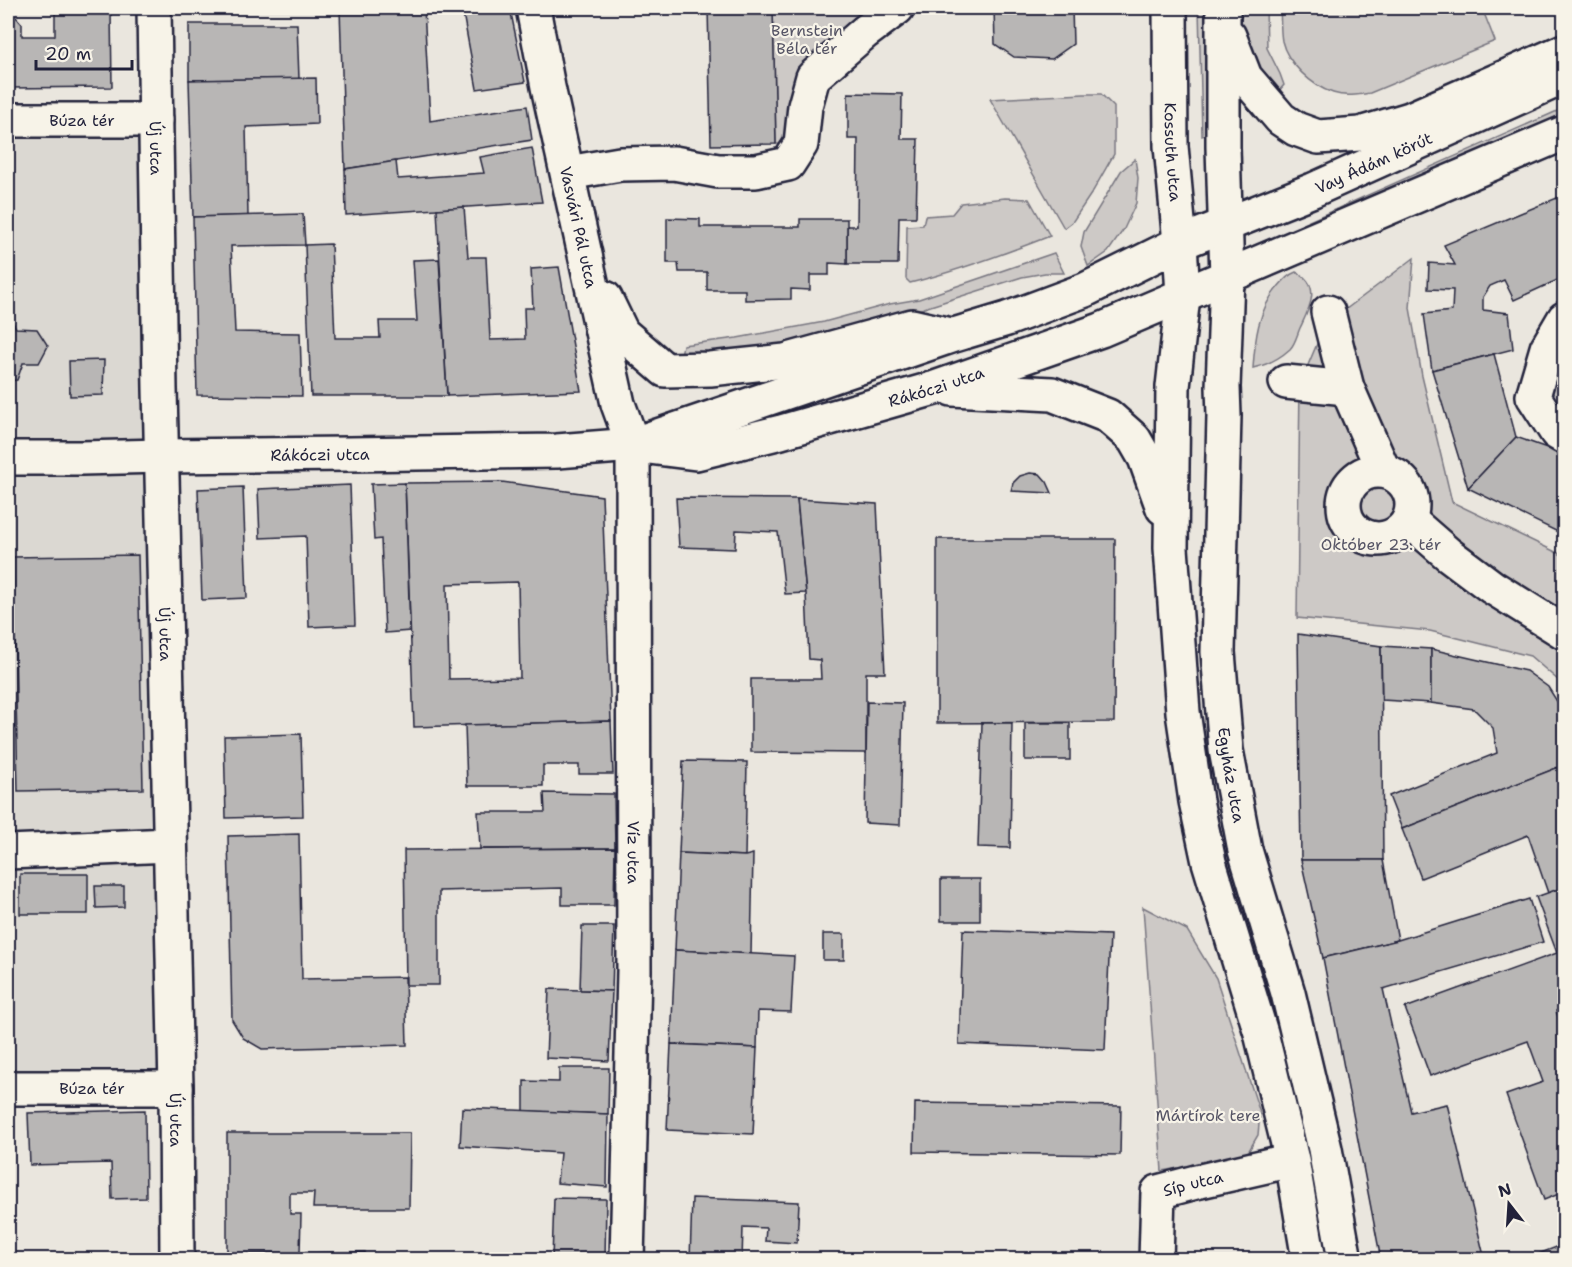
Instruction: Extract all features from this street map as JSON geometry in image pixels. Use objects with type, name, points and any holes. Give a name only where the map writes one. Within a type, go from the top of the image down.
[{"type":"street","name":"Új utca","points":[[154,8],[159,388],[176,1088],[177,1260]]},
{"type":"street","name":"Vasvári Pál utca","points":[[533,8],[548,87],[618,404],[633,445]]},
{"type":"street","points":[[568,173],[620,164],[674,163],[718,171],[756,171],[788,164],[801,144],[805,106],[813,77],[897,8]]},
{"type":"street","name":"Kossuth utca","points":[[1170,8],[1171,146],[1183,296]]},
{"type":"street","points":[[1223,15],[1245,77],[1281,119],[1296,129],[1318,137],[1360,134],[1410,119],[1564,51]]},
{"type":"street","points":[[1223,15],[1223,147],[1227,277],[1564,133]]},
{"type":"street","name":"Vay Ádám körút","points":[[1180,243],[1313,190],[1564,77]]},
{"type":"street","name":"Búza tér","points":[[8,120],[156,120]]},
{"type":"street","name":"Rákóczi utca","points":[[633,445],[1007,319],[1085,290],[1180,243]]},
{"type":"street","points":[[585,250],[607,304],[622,333],[665,370],[710,369],[785,361],[912,326],[954,335]]},
{"type":"street","name":"Rákóczi utca","points":[[8,458],[545,451],[633,445],[696,453],[781,432],[935,388],[1101,330],[1227,277]]},
{"type":"street","name":"Egyház utca","points":[[1227,277],[1218,652],[1226,750],[1245,850],[1288,993],[1322,1137],[1346,1260]]},
{"type":"street","points":[[1183,296],[1173,387],[1171,548],[1183,712],[1196,801],[1209,862],[1261,1034],[1292,1160],[1309,1260]]},
{"type":"street","points":[[1328,312],[1347,388],[1383,470]]},
{"type":"street","points":[[1564,319],[1547,348],[1533,396],[1557,433],[1564,437]]},
{"type":"street","points":[[1286,382],[1347,388]]},
{"type":"street","points":[[935,388],[1052,394],[1108,416],[1134,439],[1145,458],[1165,513],[1171,548]]},
{"type":"street","name":"Víz utca","points":[[627,1260],[634,971],[633,445]]},
{"type":"street","points":[[1383,470],[1403,480],[1413,499],[1413,510],[1402,530],[1393,537],[1370,538],[1359,533],[1345,515],[1346,492],[1361,475],[1383,470]]},
{"type":"street","points":[[1409,520],[1448,554],[1492,587],[1564,632]]},
{"type":"street","points":[[8,852],[170,845]]},
{"type":"street","name":"Búza tér","points":[[8,1088],[176,1088]]},
{"type":"street","name":"Síp utca","points":[[1156,1260],[1158,1192],[1292,1160]]},
{"type":"shaded area","points":[[8,130],[142,130],[158,1078],[8,1077]]},
{"type":"green space","name":"Bernstein Béla tér","points":[[773,8],[897,8],[813,77],[801,144],[776,144]]},
{"type":"green space","points":[[1199,8],[1206,8],[1205,135],[1202,136]]},
{"type":"green space","points":[[1238,8],[1266,8],[1267,48],[1284,85],[1277,93],[1257,70],[1240,32]]},
{"type":"green space","points":[[1280,8],[1482,8],[1495,41],[1370,93],[1342,95],[1317,85],[1302,73],[1289,57],[1282,41]]},
{"type":"green space","points":[[1101,94],[1114,107],[1114,154],[1073,221],[1064,228],[990,99]]},
{"type":"green space","points":[[1564,108],[1564,116],[1312,227],[1309,221]]},
{"type":"green space","points":[[1135,159],[1138,178],[1136,203],[1124,229],[1108,252],[1088,266],[1081,247],[1084,232],[1121,171]]},
{"type":"green space","points":[[1005,198],[1029,199],[1050,236],[946,273],[910,283],[906,279],[907,226],[923,225],[925,216],[952,214],[961,203]]},
{"type":"green space","points":[[1054,253],[1064,273],[1045,273],[1022,277],[899,316],[819,337],[707,356],[681,355],[683,345],[824,322],[890,304],[919,299]]},
{"type":"green space","name":"Október 23. tér","points":[[1414,258],[1410,308],[1422,376],[1452,502],[1564,556],[1564,690],[1559,681],[1530,656],[1430,631],[1297,618],[1300,384],[1325,325]]},
{"type":"green space","points":[[1296,272],[1309,284],[1312,298],[1295,342],[1277,359],[1253,368],[1257,336],[1266,305],[1282,282]]},
{"type":"green space","points":[[1564,332],[1564,431],[1538,395]]},
{"type":"green space","name":"Mártírok tere","points":[[1143,907],[1187,930],[1216,978],[1260,1113],[1258,1135],[1247,1154],[1221,1164],[1162,1171]]},
{"type":"building","points":[[340,8],[424,8],[430,121],[527,106],[532,140],[345,169]]},
{"type":"building","points":[[462,8],[510,8],[525,82],[477,89]]},
{"type":"building","points":[[708,8],[773,8],[776,144],[711,145]]},
{"type":"building","points":[[994,8],[1072,8],[1073,44],[1052,59],[1014,57],[995,44]]},
{"type":"building","points":[[55,12],[111,12],[112,87],[8,88],[8,16],[16,17],[22,24],[22,36],[55,36]]},
{"type":"building","points":[[189,24],[297,24],[299,79],[189,80]]},
{"type":"building","points":[[316,78],[317,124],[246,127],[248,216],[193,217],[189,80]]},
{"type":"building","points":[[848,93],[902,94],[901,139],[918,139],[916,217],[899,217],[898,264],[847,264],[847,226],[857,226],[858,139],[848,139]]},
{"type":"building","points":[[532,148],[542,202],[346,215],[345,169],[396,161],[398,179],[484,173],[480,157]]},
{"type":"building","points":[[1564,195],[1564,277],[1514,300],[1504,280],[1490,286],[1483,297],[1483,310],[1509,313],[1513,349],[1432,370],[1424,314],[1452,311],[1453,290],[1428,289],[1429,263],[1455,265],[1444,245]]},
{"type":"building","points":[[464,207],[468,257],[486,257],[490,340],[525,339],[524,308],[533,308],[531,269],[559,267],[581,391],[447,396],[437,209]]},
{"type":"building","points":[[303,214],[305,245],[231,246],[235,332],[300,333],[302,396],[197,395],[193,217]]},
{"type":"building","points":[[667,218],[700,219],[700,227],[800,227],[800,219],[847,219],[847,264],[829,263],[829,275],[810,275],[810,290],[791,289],[791,299],[745,300],[745,290],[707,290],[707,272],[679,272],[678,263],[667,263]]},
{"type":"building","points":[[331,244],[335,338],[380,338],[379,321],[417,321],[413,260],[439,259],[447,396],[311,396],[305,245]]},
{"type":"building","points":[[8,315],[16,328],[37,329],[48,346],[39,363],[23,363],[17,380],[8,381]]},
{"type":"building","points":[[1494,354],[1516,437],[1468,488],[1432,370]]},
{"type":"building","points":[[104,360],[103,395],[70,396],[69,361]]},
{"type":"building","points":[[1516,437],[1564,454],[1564,535],[1468,488]]},
{"type":"building","points":[[1030,473],[1040,474],[1052,493],[1011,491],[1013,483],[1020,476]]},
{"type":"building","points":[[502,482],[602,496],[611,721],[414,727],[405,483]],"holes":[[[518,582],[520,678],[449,679],[447,584]]]},
{"type":"building","points":[[405,483],[410,631],[385,633],[381,539],[374,540],[371,484]]},
{"type":"building","points":[[350,485],[355,625],[309,627],[306,536],[260,538],[258,489]]},
{"type":"building","points":[[243,487],[247,598],[202,600],[198,489]]},
{"type":"building","points":[[676,498],[797,499],[806,593],[785,594],[778,532],[736,530],[735,549],[679,547]]},
{"type":"building","points":[[797,499],[877,504],[885,673],[866,673],[866,753],[751,752],[751,679],[821,679],[820,660],[809,659],[806,593]]},
{"type":"building","points":[[937,539],[1115,539],[1114,722],[937,723]]},
{"type":"building","points":[[138,555],[143,789],[18,791],[13,557]]},
{"type":"building","points":[[1298,634],[1381,646],[1383,860],[1301,860]]},
{"type":"building","points":[[1381,646],[1431,649],[1431,703],[1382,700]]},
{"type":"building","points":[[1431,649],[1526,671],[1548,687],[1560,706],[1564,718],[1564,765],[1402,829],[1389,796],[1497,753],[1493,728],[1474,709],[1431,703]]},
{"type":"building","points":[[867,702],[903,703],[900,825],[865,823]]},
{"type":"building","points":[[611,721],[613,774],[579,774],[579,765],[543,765],[543,786],[467,786],[465,725]]},
{"type":"building","points":[[982,723],[1012,723],[1010,848],[978,847]]},
{"type":"building","points":[[1025,723],[1070,723],[1070,760],[1025,760]]},
{"type":"building","points":[[301,734],[303,816],[226,818],[224,736]]},
{"type":"building","points":[[683,761],[747,762],[745,856],[679,853]]},
{"type":"building","points":[[1564,765],[1564,887],[1548,893],[1528,835],[1421,878],[1402,829]]},
{"type":"building","points":[[544,793],[614,794],[615,848],[480,849],[478,812],[545,812]]},
{"type":"building","points":[[299,834],[302,979],[405,977],[407,1045],[262,1049],[243,1038],[232,1020],[228,836]]},
{"type":"building","points":[[615,848],[614,905],[562,905],[562,888],[439,891],[439,985],[406,985],[404,850]]},
{"type":"building","points":[[679,853],[745,856],[753,854],[751,954],[675,950]]},
{"type":"building","points":[[1301,860],[1383,860],[1398,940],[1323,958]]},
{"type":"building","points":[[20,874],[88,874],[88,914],[20,914]]},
{"type":"building","points":[[941,879],[980,879],[980,921],[941,921]]},
{"type":"building","points":[[95,886],[124,886],[124,907],[96,908]]},
{"type":"building","points":[[1564,887],[1564,1008],[1556,1011],[1564,1034],[1564,1192],[1544,1200],[1506,1095],[1543,1082],[1528,1041],[1430,1076],[1405,1008],[1557,953],[1536,897]]},
{"type":"building","points":[[1529,899],[1543,942],[1383,989],[1411,1112],[1447,1104],[1485,1260],[1381,1260],[1323,958],[1398,940]]},
{"type":"building","points":[[582,926],[614,926],[612,991],[580,990]]},
{"type":"building","points":[[963,930],[1110,935],[1105,1050],[959,1044]]},
{"type":"building","points":[[823,934],[844,934],[844,960],[823,960]]},
{"type":"building","points":[[675,950],[794,956],[791,1012],[758,1011],[757,1048],[671,1044]]},
{"type":"building","points":[[549,989],[612,991],[609,1061],[546,1058]]},
{"type":"building","points":[[671,1044],[757,1048],[753,1134],[667,1130]]},
{"type":"building","points":[[559,1068],[609,1068],[608,1114],[524,1111],[524,1081],[559,1082]]},
{"type":"building","points":[[915,1103],[1121,1106],[1120,1155],[914,1152]]},
{"type":"building","points":[[462,1108],[608,1114],[607,1187],[557,1183],[560,1153],[460,1146]]},
{"type":"building","points":[[145,1110],[146,1198],[112,1199],[111,1163],[30,1165],[28,1113]]},
{"type":"building","points":[[227,1133],[410,1133],[409,1208],[313,1208],[314,1193],[290,1193],[290,1214],[301,1214],[300,1253],[227,1254]]},
{"type":"building","points":[[554,1198],[606,1199],[605,1260],[552,1260]]},
{"type":"building","points":[[692,1198],[799,1202],[797,1243],[765,1241],[766,1228],[743,1227],[742,1260],[690,1260]]},
{"type":"building","points":[[1564,1244],[1564,1260],[1523,1260]]},
{"type":"building","points":[[365,1252],[365,1260],[227,1260],[227,1254]]},
{"type":"building","points":[[149,1258],[149,1260],[38,1260],[38,1259]]}]
